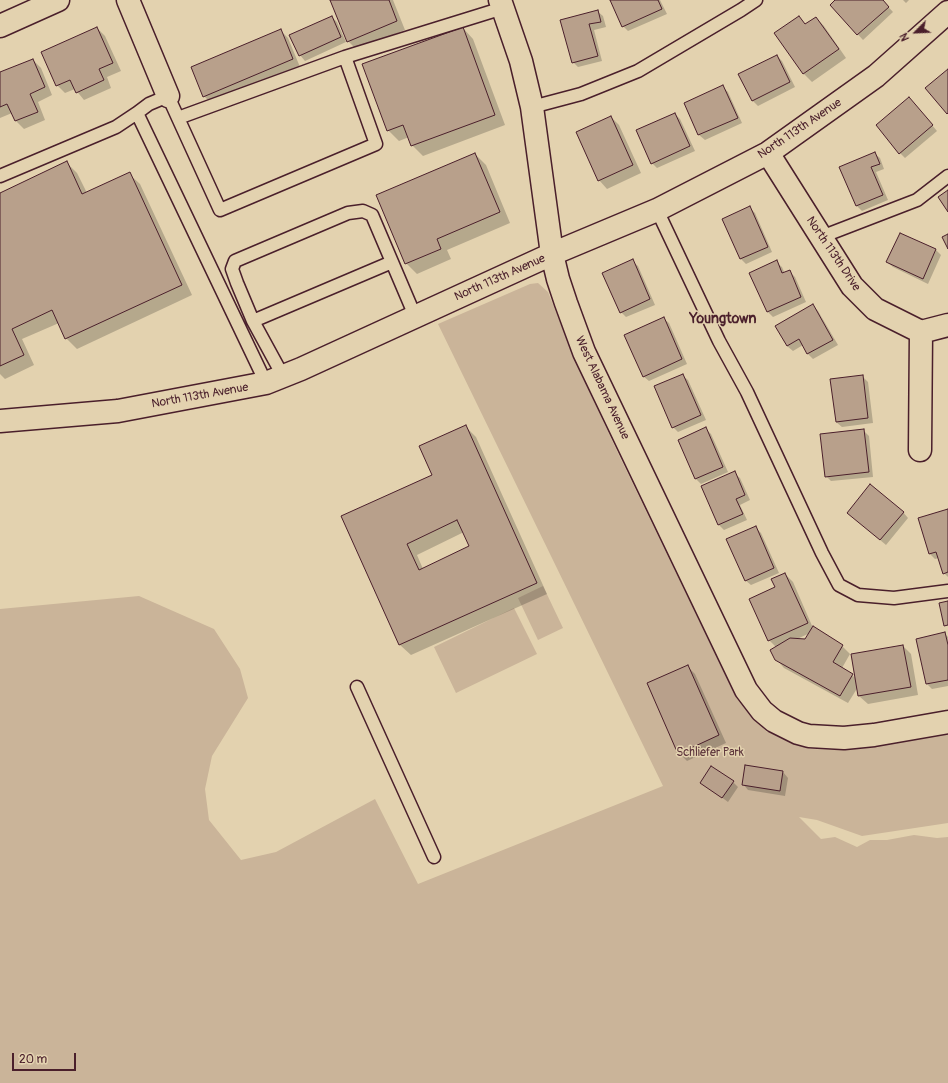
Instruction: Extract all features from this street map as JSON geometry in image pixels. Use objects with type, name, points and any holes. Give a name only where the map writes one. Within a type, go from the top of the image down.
[{"type":"street","points":[[0,26],[58,0]]},
{"type":"street","points":[[128,0],[168,96]]},
{"type":"street","name":"West Alabama Avenue","points":[[501,4],[521,61],[532,107],[552,254],[558,279],[584,352],[746,690],[762,711],[780,724],[798,733],[809,736],[844,738],[874,735],[948,722]]},
{"type":"street","name":"North 113th Avenue","points":[[0,420],[118,411],[275,380],[552,254],[657,210],[768,154],[876,76],[948,12]]},
{"type":"street","name":"North 113th Drive","points":[[768,154],[852,286],[875,310],[921,332]]},
{"type":"street","points":[[920,450],[921,332],[948,325]]},
{"type":"lane","points":[[532,107],[581,94],[638,71],[756,0]]},
{"type":"lane","points":[[178,118],[344,57],[501,4]]},
{"type":"lane","points":[[0,176],[116,127],[149,104],[168,96],[220,210],[376,144],[344,57]]},
{"type":"lane","points":[[137,113],[275,380]]},
{"type":"lane","points":[[821,237],[916,200],[948,176]]},
{"type":"lane","points":[[657,210],[719,341],[747,392],[822,553],[839,585],[858,595],[894,598],[948,591]]},
{"type":"lane","points":[[275,380],[232,269],[235,261],[348,213],[363,211],[372,215],[415,316]]},
{"type":"lane","points":[[253,321],[392,262]]},
{"type":"lane","points":[[357,687],[434,857]]},
{"type":"green space","name":"Schliefer Park","points":[[538,283],[548,292],[578,367],[617,451],[737,699],[766,731],[810,749],[843,750],[948,734],[948,823],[862,836],[817,820],[799,817],[821,839],[835,837],[857,847],[870,840],[887,840],[914,835],[937,838],[948,837],[948,1083],[0,1083],[0,609],[139,596],[214,629],[240,669],[248,698],[212,756],[205,789],[209,820],[241,860],[276,852],[375,799],[418,884],[663,786],[438,324],[530,284]]},
{"type":"green space","points":[[543,586],[563,628],[538,640],[518,598]]},
{"type":"green space","points":[[514,608],[537,654],[456,693],[434,647]]},
{"type":"building","points":[[330,0],[389,0],[397,21],[347,42]]},
{"type":"building","points":[[610,0],[658,0],[662,9],[622,27]]},
{"type":"building","points":[[835,0],[883,0],[889,7],[857,35],[830,5]]},
{"type":"building","points":[[598,10],[601,22],[589,24],[598,56],[572,63],[560,20]]},
{"type":"building","points":[[332,16],[341,37],[299,56],[289,35]]},
{"type":"building","points":[[799,16],[805,24],[816,17],[839,49],[803,74],[774,33]]},
{"type":"building","points":[[97,27],[113,63],[99,69],[104,80],[76,93],[70,80],[56,86],[41,52]]},
{"type":"building","points":[[463,27],[495,115],[411,146],[403,125],[387,131],[362,64]]},
{"type":"building","points":[[281,29],[293,59],[203,97],[191,67]]},
{"type":"building","points":[[777,55],[790,82],[752,101],[738,74]]},
{"type":"building","points":[[33,59],[45,87],[30,94],[38,112],[15,121],[7,104],[0,107],[0,72]]},
{"type":"building","points":[[948,69],[948,113],[947,114],[925,88]]},
{"type":"building","points":[[723,85],[738,118],[698,135],[684,103]]},
{"type":"building","points":[[909,97],[933,125],[899,154],[876,125]]},
{"type":"building","points":[[675,113],[690,146],[651,164],[636,130]]},
{"type":"building","points":[[611,116],[633,165],[598,181],[576,132]]},
{"type":"building","points":[[875,152],[880,164],[871,167],[883,195],[856,206],[839,167]]},
{"type":"building","points":[[475,153],[500,212],[437,239],[441,249],[405,264],[376,195]]},
{"type":"building","points":[[67,161],[82,194],[130,172],[182,285],[65,339],[52,310],[12,329],[24,355],[0,366],[0,193]]},
{"type":"building","points":[[948,190],[948,212],[938,197]]},
{"type":"building","points":[[750,206],[768,247],[740,259],[722,219]]},
{"type":"building","points":[[900,233],[936,249],[923,279],[886,262]]},
{"type":"building","points":[[948,234],[948,249],[942,237]]},
{"type":"building","points":[[633,259],[650,299],[620,313],[602,273]]},
{"type":"building","points":[[777,260],[782,273],[790,270],[801,297],[767,312],[749,273]]},
{"type":"building","points":[[813,304],[833,340],[807,354],[799,339],[787,346],[775,326]]},
{"type":"building","points":[[664,317],[682,359],[643,377],[624,335]]},
{"type":"building","points":[[683,374],[701,415],[672,428],[654,386]]},
{"type":"building","points":[[863,375],[868,418],[836,422],[830,379]]},
{"type":"building","points":[[466,425],[537,583],[399,645],[341,516],[432,475],[419,446]],"holes":[[[457,520],[469,546],[419,570],[407,544]]]},
{"type":"building","points":[[706,427],[723,467],[695,479],[678,440]]},
{"type":"building","points":[[864,429],[869,472],[825,477],[820,434]]},
{"type":"building","points":[[735,471],[745,495],[736,499],[743,514],[718,525],[701,486]]},
{"type":"building","points":[[870,484],[904,512],[880,540],[847,513]]},
{"type":"building","points":[[948,509],[948,572],[943,574],[936,552],[929,554],[918,518]]},
{"type":"building","points":[[756,526],[774,568],[745,581],[726,539]]},
{"type":"building","points":[[785,573],[808,623],[768,641],[749,599],[775,587],[771,579]]},
{"type":"building","points":[[948,601],[948,625],[944,626],[939,603]]},
{"type":"building","points":[[813,626],[843,645],[833,662],[853,674],[840,696],[775,660],[770,650],[790,638],[805,639]]},
{"type":"building","points":[[945,632],[948,645],[948,680],[926,684],[916,639]]},
{"type":"building","points":[[903,645],[911,687],[858,696],[851,654]]},
{"type":"building","points":[[688,665],[719,735],[678,754],[647,683]]},
{"type":"building","points":[[745,765],[783,771],[780,791],[742,785]]},
{"type":"building","points":[[711,766],[734,781],[722,798],[700,783]]},
{"type":"district","name":"Youngtown","points":[[723,319]]}]
